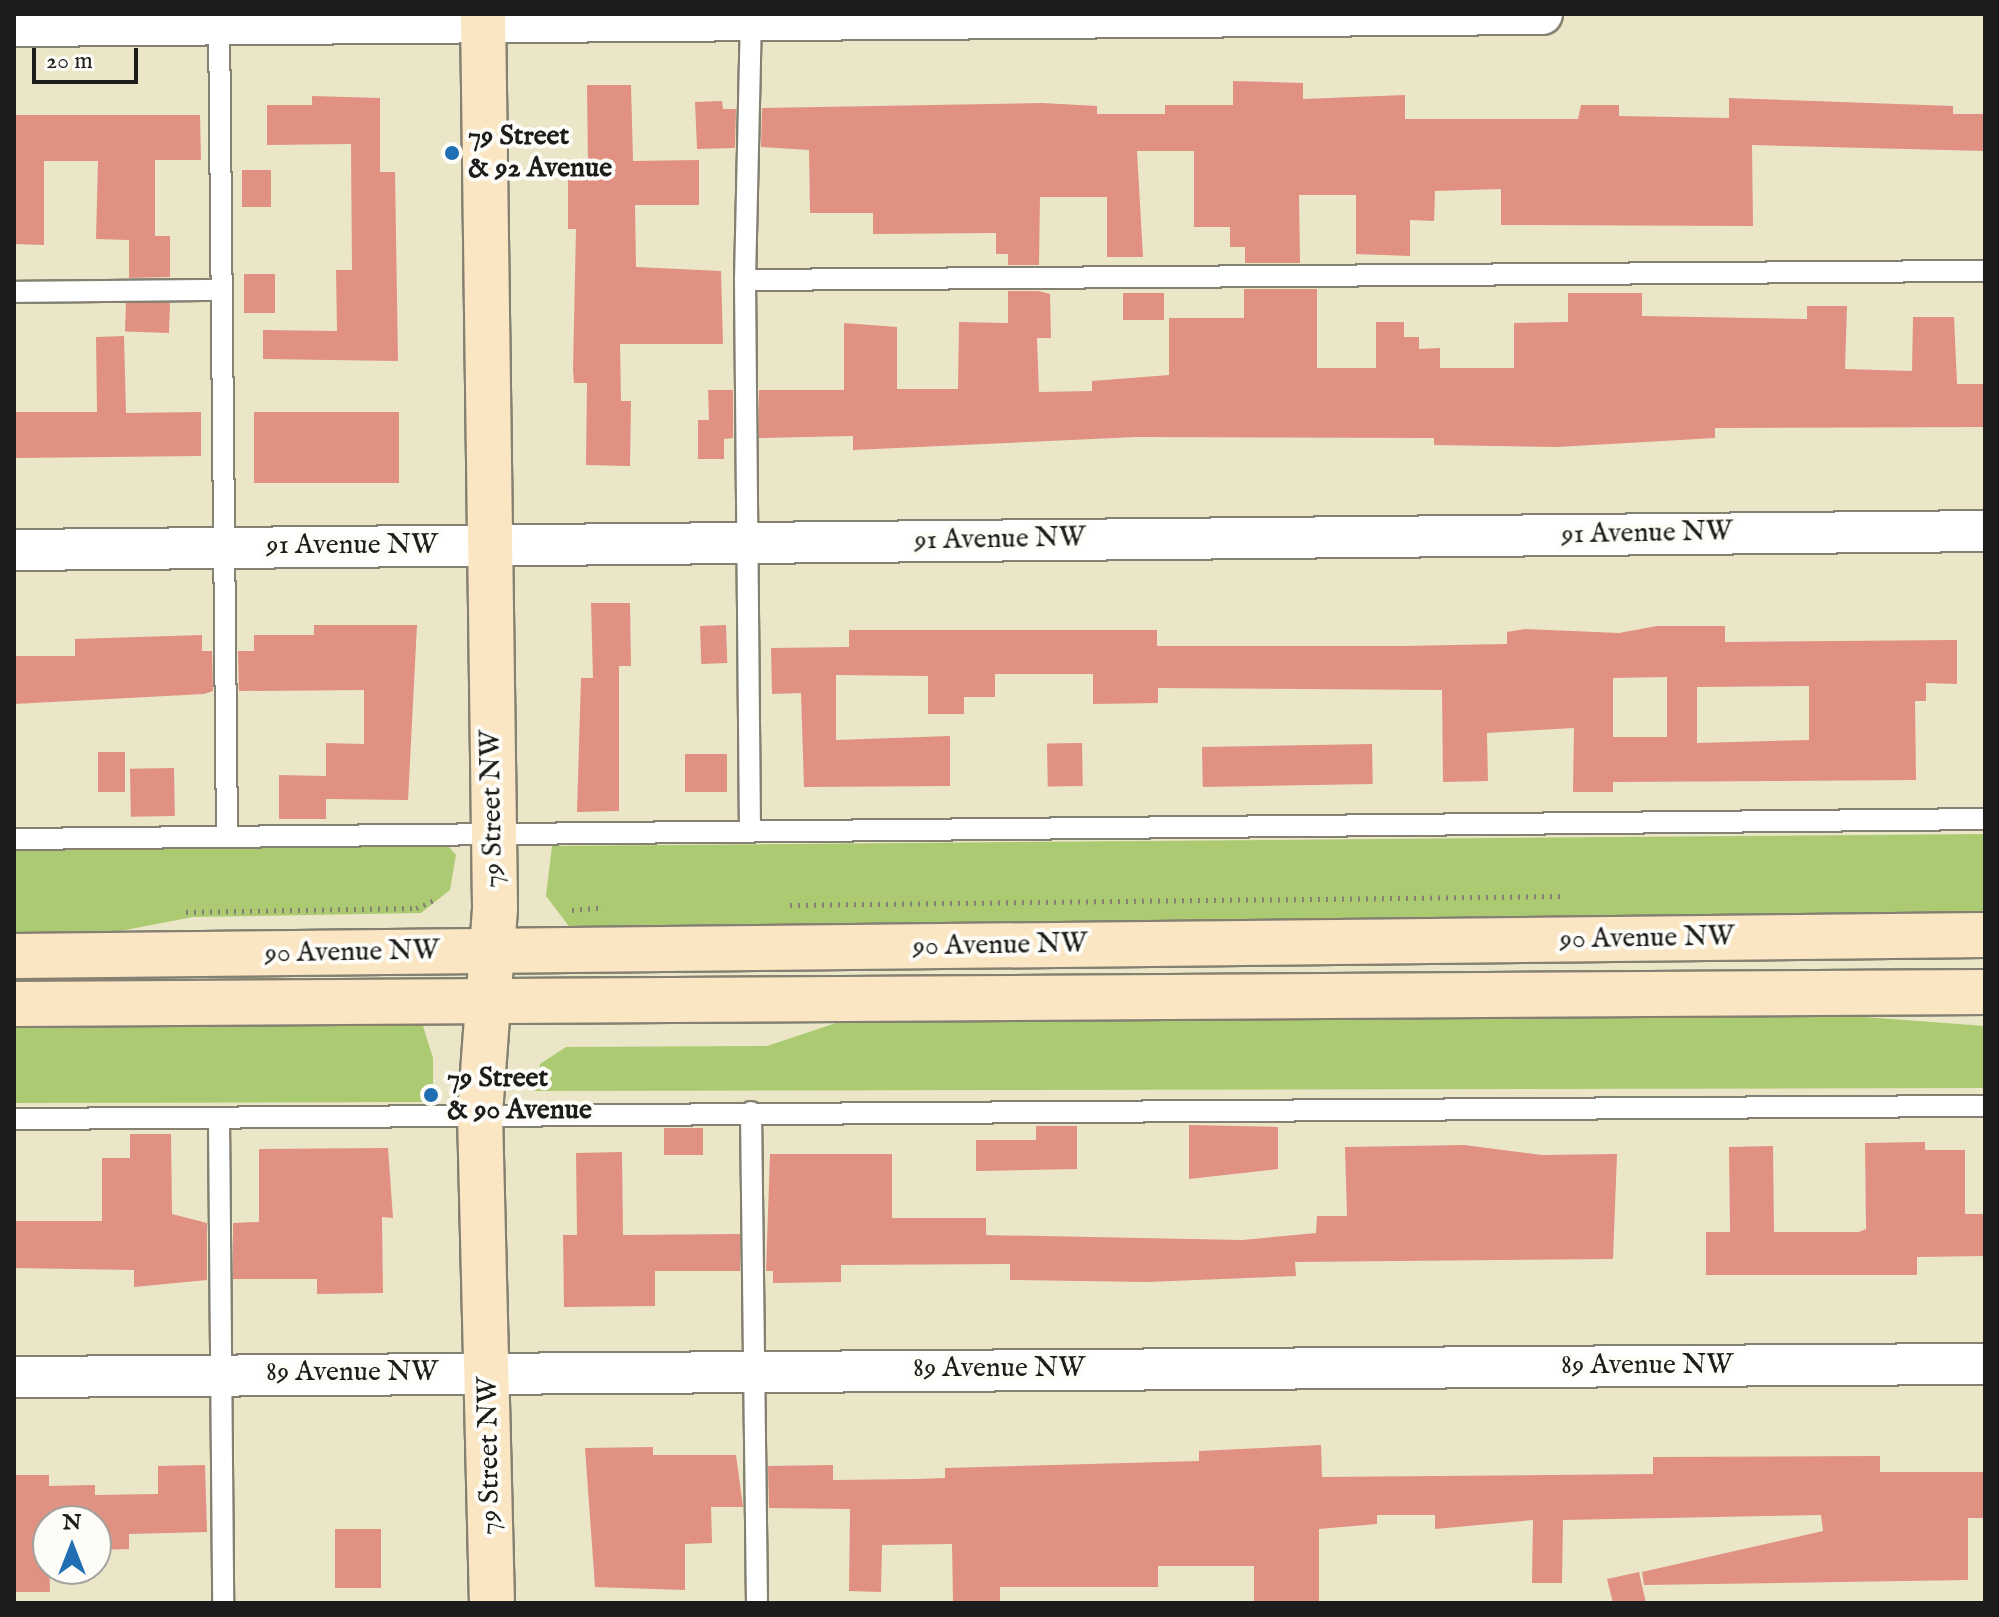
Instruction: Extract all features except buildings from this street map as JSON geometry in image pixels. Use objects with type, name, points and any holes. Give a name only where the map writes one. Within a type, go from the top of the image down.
[{"type":"main road","name":"79 Street NW","points":[[483,19],[487,545],[494,835],[491,952],[480,1114],[489,1372],[492,1603]]},
{"type":"main road","name":"90 Avenue NW","points":[[14,956],[1985,935]]},
{"type":"main road","name":"90 Avenue NW","points":[[14,1004],[1985,992]]},
{"type":"street","points":[[14,26],[219,20],[1542,14]]},
{"type":"street","name":"91 Avenue NW","points":[[14,550],[1985,531]]},
{"type":"street","name":"89 Avenue NW","points":[[14,1377],[1985,1364]]},
{"type":"lane","points":[[750,831],[745,280],[751,16]]},
{"type":"lane","points":[[219,20],[227,836]]},
{"type":"lane","points":[[745,280],[1985,271]]},
{"type":"lane","points":[[14,292],[220,290]]},
{"type":"lane","points":[[14,839],[1985,819]]},
{"type":"lane","points":[[14,1119],[1985,1106]]},
{"type":"lane","points":[[751,1112],[757,1603]]},
{"type":"lane","points":[[219,1120],[223,1603]]},
{"type":"path","points":[[777,905],[1573,896]]},
{"type":"path","points":[[568,913],[579,905],[609,908]]},
{"type":"green space","points":[[1985,834],[1985,911],[571,929],[546,896],[552,846]]},
{"type":"green space","points":[[448,846],[456,855],[450,890],[421,913],[193,917],[94,936],[14,937],[14,850]]},
{"type":"green space","points":[[1771,1010],[1985,1026],[1985,1088],[533,1091],[540,1064],[566,1047],[767,1046],[848,1019]]},
{"type":"green space","points":[[419,1013],[433,1058],[433,1102],[14,1103],[14,1016]]},
{"type":"place","name":"79 Street & 92 Avenue","points":[[452,153]]},
{"type":"place","name":"79 Street & 90 Avenue","points":[[431,1095]]}]
